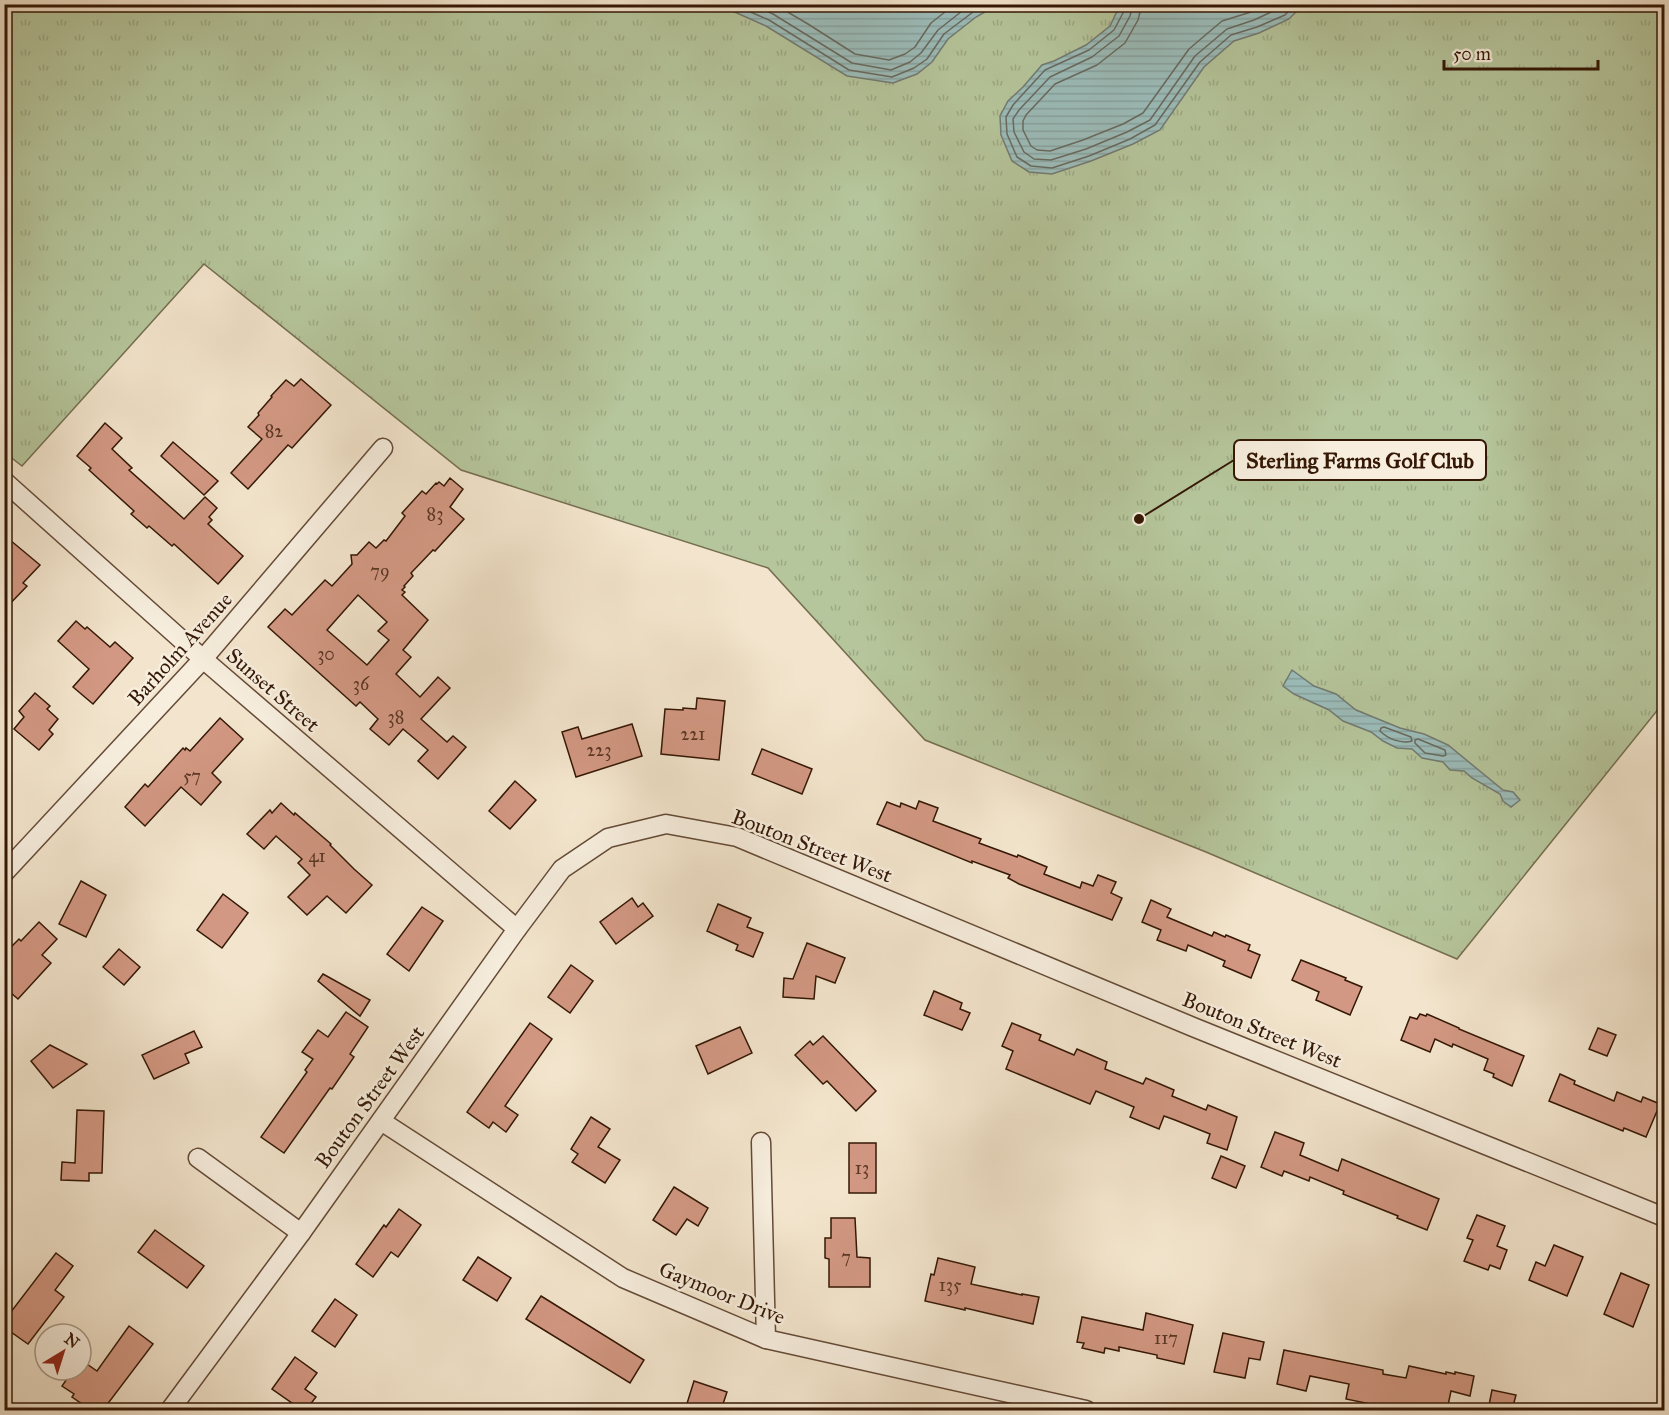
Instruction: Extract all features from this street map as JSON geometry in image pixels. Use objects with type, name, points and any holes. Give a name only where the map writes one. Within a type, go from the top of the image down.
[{"type":"street","name":"Barholm Avenue","points":[[4,873],[203,659],[383,448]]},
{"type":"street","name":"Sunset Street","points":[[4,481],[203,659],[517,929]]},
{"type":"street","name":"Bouton Street West","points":[[170,1410],[301,1233],[562,869],[608,838],[666,824],[737,837],[1204,1031],[1665,1217]]},
{"type":"street","name":"Gaymoor Drive","points":[[381,1121],[623,1278],[766,1339],[1086,1410]]},
{"type":"street","points":[[761,1142],[766,1339]]},
{"type":"street","points":[[198,1158],[301,1233]]},
{"type":"green space","points":[[4,5],[1664,5],[1664,702],[1457,959],[1206,852],[925,740],[768,568],[461,470],[204,264],[22,466],[4,452]]},
{"type":"water","points":[[719,5],[997,5],[976,17],[948,39],[932,62],[917,74],[893,83],[847,76],[766,26]]},
{"type":"water","points":[[1120,5],[1303,5],[1289,19],[1259,33],[1234,41],[1204,67],[1160,130],[1133,144],[1052,174],[1029,172],[1012,161],[1001,135],[1000,116],[1008,101],[1042,65],[1086,45],[1110,26]]},
{"type":"water","points":[[1292,670],[1314,686],[1336,694],[1356,710],[1448,745],[1503,790],[1513,792],[1520,800],[1511,807],[1503,801],[1500,794],[1464,771],[1450,770],[1443,762],[1422,758],[1412,749],[1397,748],[1371,732],[1343,721],[1329,710],[1294,694],[1283,686]]},
{"type":"building","points":[[301,379],[331,405],[292,448],[288,445],[248,489],[231,473],[262,439],[248,427],[286,380],[294,386]]},
{"type":"building","points":[[105,423],[122,438],[112,449],[132,468],[129,470],[184,519],[205,497],[217,508],[209,517],[212,520],[208,524],[243,556],[218,584],[174,544],[172,546],[131,514],[134,511],[77,456]]},
{"type":"building","points":[[173,442],[218,481],[204,495],[161,456]]},
{"type":"building","points":[[450,478],[463,489],[450,507],[464,519],[411,573],[413,576],[402,590],[405,592],[402,595],[428,620],[403,650],[411,657],[396,674],[420,697],[438,677],[450,688],[421,719],[447,742],[453,736],[466,747],[438,779],[418,761],[428,750],[403,729],[389,745],[370,729],[378,719],[360,702],[356,706],[268,627],[285,609],[292,615],[325,580],[332,586],[352,564],[351,555],[357,555],[369,542],[376,548],[384,540],[386,541],[405,516],[402,513],[422,491],[426,494],[439,482],[444,486]],"holes":[[[358,595],[387,622],[378,631],[389,640],[367,665],[327,630]]]},
{"type":"building","points":[[4,535],[40,565],[23,583],[27,586],[4,610]]},
{"type":"building","points":[[76,621],[85,629],[87,627],[110,647],[115,642],[133,658],[93,704],[73,687],[89,669],[58,641]]},
{"type":"building","points":[[35,693],[50,706],[47,709],[58,719],[49,730],[53,734],[39,750],[14,729],[24,717],[19,711]]},
{"type":"building","points":[[697,698],[725,701],[719,760],[661,754],[665,709],[696,709]]},
{"type":"building","points":[[220,718],[243,739],[212,773],[221,782],[201,805],[181,787],[145,826],[125,807],[145,784],[148,787],[183,748],[190,751]]},
{"type":"building","points":[[632,724],[642,756],[576,777],[562,732],[578,727],[582,739]]},
{"type":"building","points":[[762,749],[812,769],[802,794],[752,774]]},
{"type":"building","points":[[515,781],[536,800],[510,829],[489,811]]},
{"type":"building","points":[[919,801],[938,808],[933,821],[981,839],[979,843],[1047,867],[1044,874],[1080,888],[1082,882],[1093,886],[1098,875],[1116,882],[1111,893],[1122,898],[1112,920],[1019,884],[1008,878],[1010,875],[972,861],[972,863],[877,824],[887,802],[900,807],[901,803],[916,809]]},
{"type":"building","points":[[281,803],[331,844],[372,885],[346,913],[327,896],[307,915],[288,897],[310,875],[298,863],[302,859],[276,836],[264,849],[247,834],[270,810],[272,813]]},
{"type":"building","points":[[81,881],[106,895],[86,937],[59,924]]},
{"type":"building","points":[[223,894],[248,913],[222,948],[197,930]]},
{"type":"building","points":[[632,898],[638,907],[643,903],[653,916],[616,944],[600,922]]},
{"type":"building","points":[[1151,900],[1171,909],[1167,917],[1212,936],[1214,932],[1250,945],[1248,950],[1260,955],[1251,978],[1223,966],[1225,961],[1188,945],[1186,951],[1157,940],[1161,930],[1142,922]]},
{"type":"building","points":[[718,904],[751,918],[747,927],[763,933],[753,957],[736,950],[738,945],[707,931]]},
{"type":"building","points":[[422,907],[443,921],[409,971],[387,954]]},
{"type":"building","points":[[39,922],[57,939],[42,955],[51,963],[18,999],[4,987],[4,954],[19,939],[21,941]]},
{"type":"building","points":[[807,943],[845,958],[835,983],[816,976],[814,999],[783,997],[784,978],[793,979]]},
{"type":"building","points":[[119,949],[140,967],[124,985],[103,967]]},
{"type":"building","points":[[1301,960],[1362,987],[1350,1015],[1316,1000],[1319,992],[1292,980]]},
{"type":"building","points":[[571,965],[593,981],[570,1013],[548,997]]},
{"type":"building","points":[[323,974],[370,1000],[360,1016],[318,981]]},
{"type":"building","points":[[934,991],[962,1003],[960,1009],[970,1013],[962,1030],[924,1015]]},
{"type":"building","points":[[346,1012],[368,1027],[350,1054],[354,1057],[284,1153],[261,1137],[307,1072],[305,1070],[313,1059],[302,1052],[318,1030],[328,1037]]},
{"type":"building","points":[[1420,1014],[1426,1016],[1427,1014],[1524,1056],[1512,1086],[1484,1070],[1488,1059],[1453,1044],[1452,1047],[1435,1039],[1430,1052],[1401,1040],[1410,1017],[1417,1019]]},
{"type":"building","points":[[530,1023],[552,1039],[505,1106],[518,1115],[506,1132],[493,1122],[489,1128],[467,1112]]},
{"type":"building","points":[[1012,1023],[1041,1035],[1039,1040],[1074,1055],[1077,1049],[1107,1062],[1105,1069],[1143,1084],[1146,1078],[1174,1090],[1172,1096],[1206,1110],[1208,1105],[1237,1117],[1227,1150],[1207,1143],[1210,1134],[1164,1116],[1159,1129],[1130,1117],[1134,1107],[1096,1091],[1090,1104],[1006,1069],[1013,1051],[1002,1046]]},
{"type":"building","points":[[740,1027],[752,1053],[708,1074],[696,1046]]},
{"type":"building","points":[[1598,1028],[1616,1035],[1607,1056],[1589,1049]]},
{"type":"building","points":[[194,1031],[202,1047],[185,1054],[189,1063],[154,1079],[142,1055]]},
{"type":"building","points":[[823,1036],[876,1091],[856,1111],[827,1081],[823,1084],[795,1055],[810,1041],[813,1045]]},
{"type":"building","points":[[50,1045],[87,1064],[53,1088],[31,1061]]},
{"type":"building","points":[[1560,1074],[1575,1081],[1574,1084],[1614,1101],[1617,1092],[1641,1102],[1643,1097],[1660,1104],[1646,1137],[1624,1128],[1623,1131],[1549,1101]]},
{"type":"building","points":[[77,1110],[104,1111],[102,1173],[89,1173],[89,1181],[61,1180],[62,1162],[75,1163]]},
{"type":"building","points":[[591,1117],[610,1129],[598,1147],[620,1160],[605,1183],[572,1162],[578,1154],[571,1149]]},
{"type":"building","points":[[1275,1132],[1304,1143],[1300,1155],[1338,1171],[1342,1159],[1439,1199],[1427,1230],[1343,1194],[1344,1191],[1310,1177],[1309,1181],[1284,1171],[1282,1176],[1261,1167]]},
{"type":"building","points":[[849,1143],[876,1143],[876,1193],[849,1193]]},
{"type":"building","points":[[1221,1156],[1245,1166],[1236,1188],[1212,1178]]},
{"type":"building","points":[[674,1187],[708,1208],[698,1226],[687,1219],[676,1235],[653,1220]]},
{"type":"building","points":[[399,1209],[421,1225],[398,1257],[391,1252],[373,1277],[356,1264],[384,1225],[386,1227]]},
{"type":"building","points":[[1477,1215],[1505,1226],[1497,1246],[1507,1250],[1500,1269],[1490,1265],[1488,1270],[1464,1261],[1473,1240],[1467,1238]]},
{"type":"building","points":[[831,1218],[855,1218],[857,1257],[870,1258],[870,1287],[829,1287],[829,1259],[825,1258],[825,1238],[831,1238]]},
{"type":"building","points":[[155,1230],[204,1266],[187,1288],[138,1252]]},
{"type":"building","points":[[1554,1245],[1583,1257],[1567,1296],[1529,1280],[1536,1262],[1545,1266]]},
{"type":"building","points":[[56,1253],[73,1266],[55,1290],[64,1297],[45,1322],[33,1322],[33,1337],[28,1344],[4,1327],[4,1321]]},
{"type":"building","points":[[478,1257],[511,1278],[497,1301],[463,1280]]},
{"type":"building","points":[[938,1258],[975,1267],[971,1284],[1039,1297],[1033,1324],[925,1301],[931,1274],[934,1275]]},
{"type":"building","points":[[1621,1273],[1649,1285],[1633,1327],[1604,1314]]},
{"type":"building","points":[[541,1296],[644,1360],[630,1383],[526,1319]]},
{"type":"building","points":[[335,1299],[357,1315],[335,1347],[312,1331]]},
{"type":"building","points":[[1146,1313],[1193,1325],[1184,1364],[1157,1358],[1157,1355],[1119,1347],[1119,1351],[1105,1348],[1104,1353],[1082,1348],[1084,1343],[1077,1342],[1082,1317],[1143,1330]]},
{"type":"building","points":[[129,1326],[153,1344],[103,1410],[91,1410],[72,1397],[74,1394],[62,1386],[65,1382],[93,1382],[93,1368],[97,1371]]},
{"type":"building","points":[[1223,1333],[1264,1342],[1260,1360],[1249,1358],[1245,1378],[1214,1372]]},
{"type":"building","points":[[1284,1350],[1383,1370],[1383,1374],[1406,1378],[1409,1366],[1446,1374],[1446,1372],[1455,1374],[1455,1372],[1474,1376],[1470,1396],[1451,1391],[1447,1410],[1399,1410],[1346,1399],[1349,1384],[1310,1376],[1306,1391],[1277,1384]]},
{"type":"building","points":[[295,1357],[317,1373],[305,1389],[316,1397],[306,1410],[302,1410],[272,1389]]},
{"type":"building","points":[[694,1381],[727,1392],[721,1410],[685,1410]]},
{"type":"building","points":[[1492,1390],[1516,1395],[1512,1410],[1488,1410]]},
{"type":"place","name":"Sterling Farms Golf Club","points":[[1139,519]]}]
